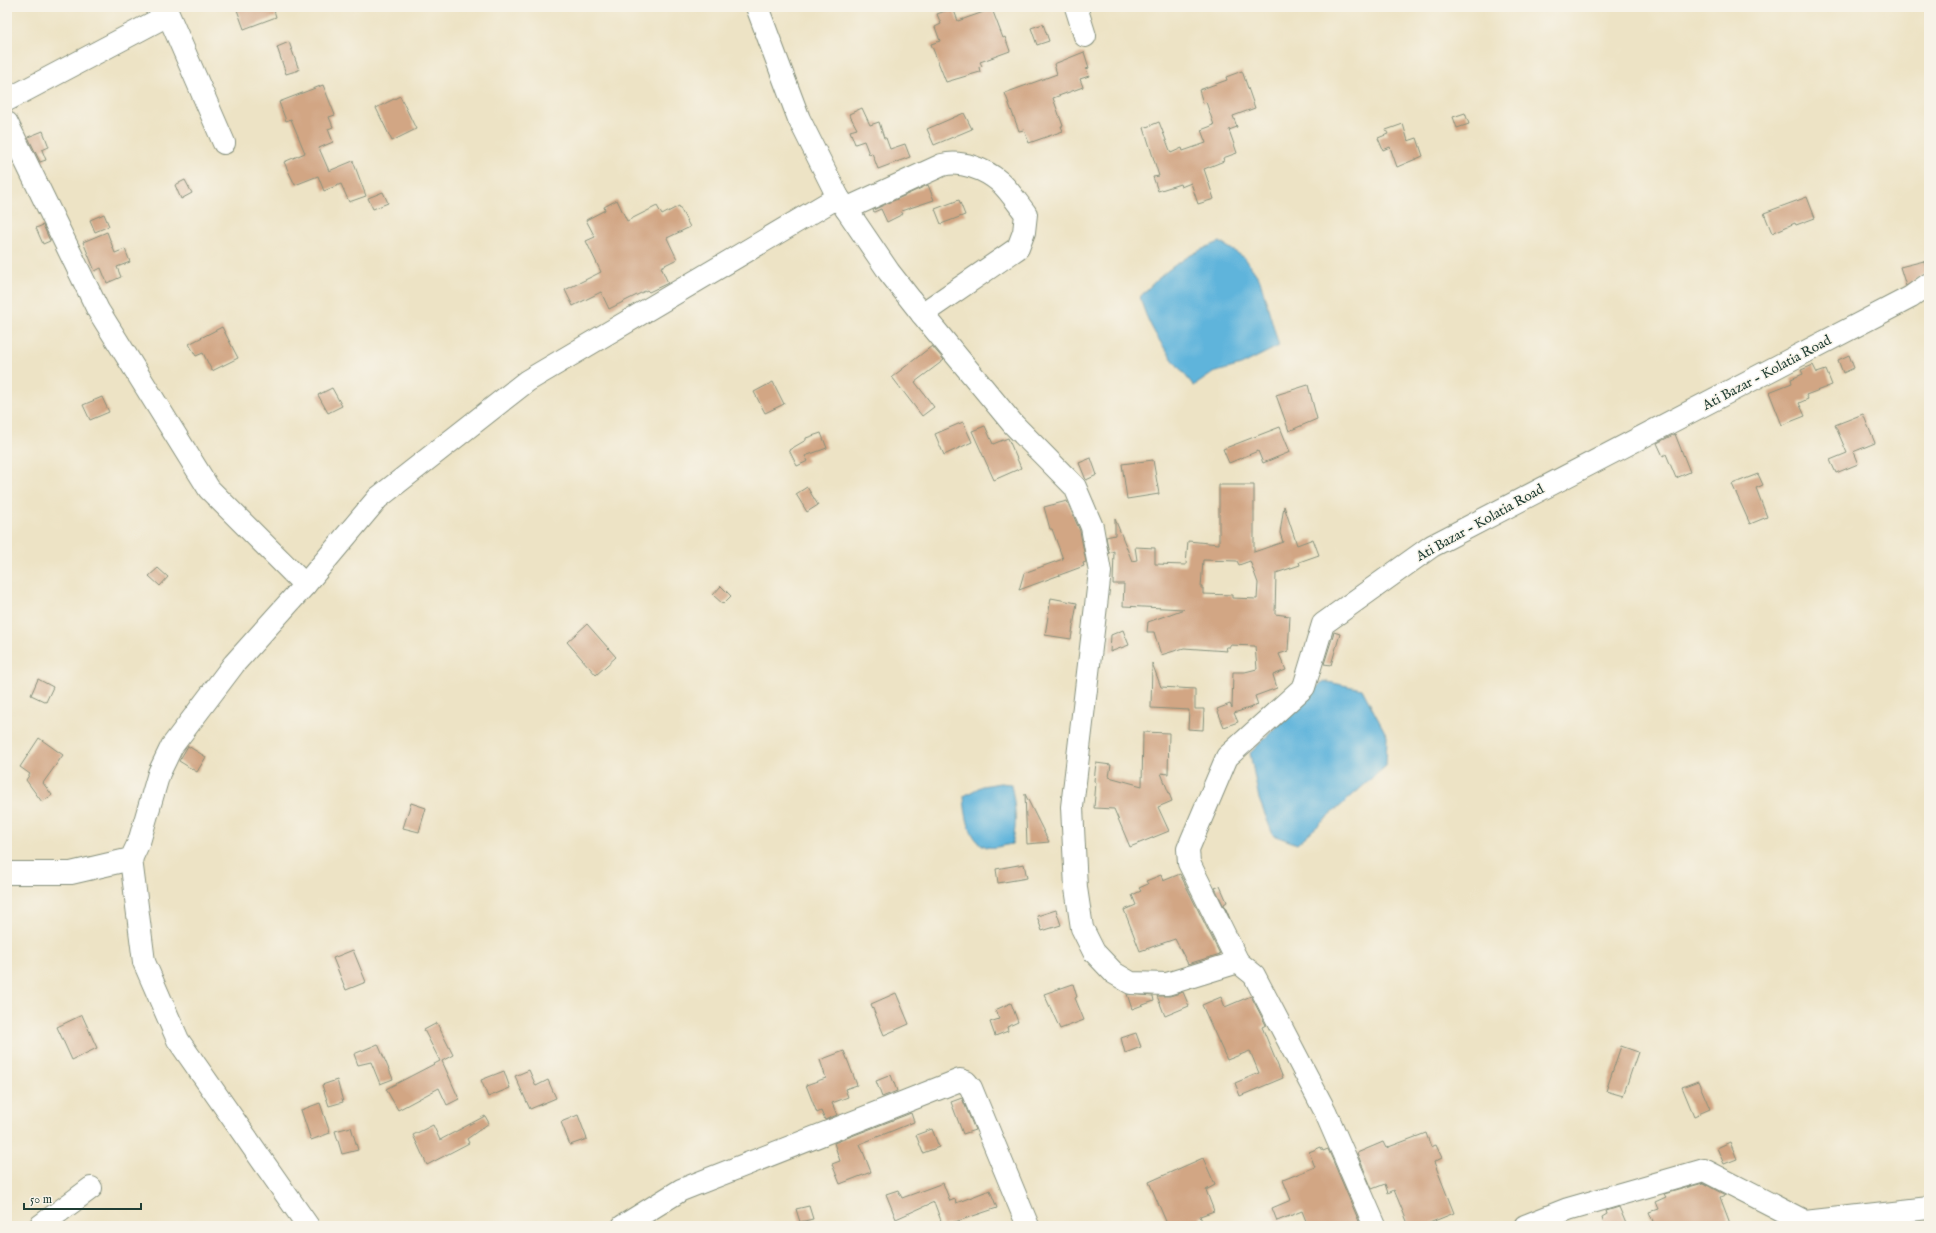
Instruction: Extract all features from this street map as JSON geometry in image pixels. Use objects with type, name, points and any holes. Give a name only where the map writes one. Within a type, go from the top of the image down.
[{"type":"street","points":[[757,7],[800,119],[842,203],[889,272],[922,314],[1013,424],[1075,487],[1092,527],[1100,572],[1072,807],[1076,888],[1082,928],[1094,952],[1114,973],[1131,983],[1167,984],[1238,962],[1254,976],[1321,1104],[1375,1226]]},
{"type":"street","points":[[1076,7],[1086,36]]},
{"type":"street","points":[[7,100],[166,11],[224,143]]},
{"type":"street","points":[[7,123],[98,310],[209,489],[305,585]]},
{"type":"street","points":[[308,1226],[178,1040],[144,962],[131,858],[139,842],[159,772],[172,746],[234,664],[305,585],[378,498],[527,382],[842,203],[942,165],[952,162],[963,164],[981,171],[1000,182],[1026,214],[1024,232],[1018,248],[922,314]]},
{"type":"street","name":"Ati Bazar - Kolatia Road","points":[[1238,962],[1189,864],[1188,849],[1227,757],[1304,687],[1323,624],[1432,546],[1904,301],[1929,284]]},
{"type":"street","points":[[7,873],[71,873],[131,858]]},
{"type":"street","points":[[623,1226],[681,1190],[960,1080],[966,1082],[971,1088],[1028,1226]]},
{"type":"street","points":[[1525,1226],[1568,1208],[1704,1170],[1804,1222],[1929,1208]]},
{"type":"street","points":[[40,1226],[91,1188]]},
{"type":"water","points":[[1220,242],[1245,258],[1260,280],[1279,346],[1241,365],[1213,373],[1194,386],[1169,355],[1155,333],[1144,310],[1140,297],[1157,279],[1176,264],[1208,246]]},
{"type":"water","points":[[1323,681],[1362,689],[1387,736],[1386,766],[1297,844],[1273,835],[1259,799],[1250,753]]},
{"type":"water","points":[[1000,783],[1011,784],[1015,814],[1014,836],[1012,844],[987,847],[976,839],[972,832],[965,810],[964,796],[982,786]]},
{"type":"building","points":[[236,7],[273,7],[276,17],[244,29]]},
{"type":"building","points":[[953,8],[958,21],[992,9],[1003,38],[1005,37],[1010,51],[980,62],[982,66],[979,67],[980,72],[946,82],[931,44],[940,41],[935,27],[941,24],[937,14]]},
{"type":"building","points":[[1043,24],[1049,41],[1037,45],[1031,28]]},
{"type":"building","points":[[289,42],[299,70],[286,74],[277,47]]},
{"type":"building","points":[[1084,52],[1089,68],[1086,69],[1089,76],[1080,79],[1083,87],[1053,98],[1063,126],[1061,126],[1063,131],[1029,143],[1024,130],[1019,131],[1005,93],[1057,74],[1054,64]]},
{"type":"building","points":[[1242,71],[1255,108],[1233,116],[1237,127],[1229,130],[1237,153],[1223,158],[1224,161],[1204,169],[1214,199],[1198,204],[1191,183],[1181,187],[1180,184],[1158,191],[1153,177],[1159,176],[1144,128],[1159,122],[1171,153],[1182,148],[1183,151],[1206,143],[1201,130],[1214,125],[1206,102],[1203,103],[1199,90],[1227,80],[1226,77]]},
{"type":"building","points":[[323,85],[335,115],[329,117],[333,127],[328,129],[333,142],[319,148],[329,171],[353,161],[366,196],[349,202],[341,184],[324,191],[318,176],[295,185],[284,162],[305,153],[291,119],[286,121],[279,102]]},
{"type":"building","points":[[400,96],[416,129],[392,141],[376,108]]},
{"type":"building","points":[[862,108],[870,125],[879,122],[884,138],[886,138],[890,149],[905,144],[910,157],[878,169],[872,153],[869,154],[864,141],[855,144],[850,131],[857,129],[849,114]]},
{"type":"building","points":[[964,113],[972,129],[934,145],[927,129]]},
{"type":"building","points":[[1465,113],[1469,124],[1457,128],[1453,117]]},
{"type":"building","points":[[1403,124],[1408,141],[1417,138],[1423,156],[1397,167],[1390,147],[1383,150],[1378,138],[1388,134],[1386,130]]},
{"type":"building","points":[[43,131],[49,147],[42,150],[46,160],[40,162],[28,137]]},
{"type":"building","points":[[185,180],[192,193],[181,199],[175,185]]},
{"type":"building","points":[[928,185],[934,200],[901,211],[903,214],[887,222],[881,209],[874,212],[873,210]]},
{"type":"building","points":[[383,192],[388,203],[373,209],[368,198]]},
{"type":"building","points":[[1807,197],[1815,218],[1796,225],[1795,223],[1772,233],[1764,213]]},
{"type":"building","points":[[617,200],[627,221],[657,206],[662,215],[679,206],[690,227],[667,238],[677,259],[661,267],[668,283],[649,292],[647,290],[609,309],[601,292],[573,306],[565,290],[601,272],[586,241],[595,237],[586,220],[605,210],[604,207]]},
{"type":"building","points":[[959,200],[965,215],[941,224],[935,209]]},
{"type":"building","points":[[104,214],[109,226],[95,232],[90,220]]},
{"type":"building","points":[[43,225],[50,241],[43,244],[36,228]]},
{"type":"building","points":[[107,232],[115,253],[125,249],[130,262],[117,267],[121,277],[107,283],[101,268],[95,271],[83,242]]},
{"type":"building","points":[[1924,261],[1927,272],[1906,286],[1900,267]]},
{"type":"building","points":[[222,327],[238,358],[212,371],[203,353],[196,356],[189,344]]},
{"type":"building","points":[[932,346],[944,360],[915,382],[934,407],[922,416],[892,377]]},
{"type":"building","points":[[1849,355],[1854,368],[1843,373],[1838,360]]},
{"type":"building","points":[[1813,365],[1817,373],[1826,370],[1832,385],[1806,395],[1808,399],[1799,403],[1805,416],[1782,425],[1769,392],[1792,383],[1791,379],[1803,374],[1801,370]]},
{"type":"building","points":[[773,382],[784,404],[765,413],[754,392]]},
{"type":"building","points":[[1308,385],[1317,419],[1289,431],[1276,395]]},
{"type":"building","points":[[332,388],[342,406],[328,413],[318,395]]},
{"type":"building","points":[[102,397],[109,412],[90,420],[83,405]]},
{"type":"building","points":[[1863,414],[1875,443],[1853,452],[1858,464],[1836,473],[1830,460],[1847,453],[1835,425]]},
{"type":"building","points":[[963,422],[972,442],[944,455],[935,434]]},
{"type":"building","points":[[985,426],[993,444],[1008,438],[1021,468],[994,480],[972,431]]},
{"type":"building","points":[[1280,427],[1290,452],[1263,463],[1258,451],[1229,463],[1223,449]]},
{"type":"building","points":[[821,433],[827,448],[805,456],[808,461],[797,466],[789,450],[806,440],[806,438]]},
{"type":"building","points":[[1675,434],[1690,472],[1676,478],[1666,454],[1663,456],[1657,443]]},
{"type":"building","points":[[1091,458],[1097,475],[1086,480],[1079,463]]},
{"type":"building","points":[[1153,460],[1159,494],[1127,499],[1122,464]]},
{"type":"building","points":[[1758,474],[1763,485],[1756,488],[1767,517],[1750,524],[1732,484]]},
{"type":"building","points":[[1219,485],[1254,485],[1254,552],[1283,542],[1280,533],[1284,506],[1297,545],[1313,539],[1319,555],[1299,562],[1300,565],[1276,573],[1275,614],[1290,616],[1288,651],[1279,654],[1286,670],[1273,675],[1277,688],[1255,696],[1258,705],[1234,713],[1238,722],[1224,727],[1217,709],[1230,704],[1232,708],[1233,672],[1245,672],[1257,669],[1255,646],[1230,645],[1230,647],[1226,647],[1227,651],[1184,648],[1161,655],[1154,632],[1147,632],[1148,622],[1184,609],[1123,606],[1124,584],[1113,584],[1114,551],[1109,553],[1106,537],[1115,535],[1115,519],[1132,561],[1137,560],[1135,547],[1155,548],[1155,564],[1186,565],[1188,541],[1219,544]],"holes":[[[1203,560],[1237,561],[1239,565],[1250,561],[1258,583],[1257,599],[1232,598],[1232,595],[1203,594],[1203,588],[1201,588]]]},
{"type":"building","points":[[807,487],[818,505],[807,512],[796,494]]},
{"type":"building","points":[[1067,501],[1080,531],[1086,562],[1083,563],[1084,566],[1019,590],[1024,573],[1063,559],[1052,529],[1050,529],[1044,507]]},
{"type":"building","points":[[158,568],[168,577],[160,586],[149,576]]},
{"type":"building","points":[[721,586],[731,596],[723,604],[713,595]]},
{"type":"building","points":[[1051,598],[1077,603],[1071,639],[1045,635]]},
{"type":"building","points":[[587,624],[616,657],[596,675],[567,642]]},
{"type":"building","points":[[1123,630],[1129,645],[1110,652],[1111,635]]},
{"type":"building","points":[[1334,632],[1340,634],[1331,665],[1324,664]]},
{"type":"building","points":[[1152,663],[1161,687],[1195,689],[1195,709],[1204,709],[1203,730],[1188,729],[1189,710],[1151,708]]},
{"type":"building","points":[[38,679],[53,687],[46,702],[31,695]]},
{"type":"building","points":[[1143,732],[1169,733],[1168,774],[1161,773],[1172,801],[1158,807],[1169,831],[1130,847],[1114,809],[1094,808],[1096,763],[1111,765],[1109,777],[1142,786]]},
{"type":"building","points":[[39,738],[63,755],[43,783],[52,795],[42,802],[26,780],[30,774],[20,767]]},
{"type":"building","points":[[188,746],[206,757],[197,772],[179,761]]},
{"type":"building","points":[[1025,794],[1049,842],[1027,844]]},
{"type":"building","points":[[411,803],[426,808],[419,832],[403,828]]},
{"type":"building","points":[[1024,864],[1027,878],[998,883],[996,869]]},
{"type":"building","points":[[1180,874],[1220,954],[1188,964],[1175,939],[1140,951],[1124,910],[1136,905],[1132,895],[1141,891],[1139,888],[1148,884],[1146,881],[1161,875],[1163,881]]},
{"type":"building","points":[[1220,886],[1227,902],[1224,904],[1230,919],[1215,888]]},
{"type":"building","points":[[1056,910],[1061,925],[1042,931],[1037,916]]},
{"type":"building","points":[[353,950],[366,982],[346,990],[333,958]]},
{"type":"building","points":[[1073,984],[1077,997],[1075,998],[1084,1020],[1060,1029],[1044,994]]},
{"type":"building","points":[[1183,992],[1189,1006],[1165,1016],[1157,996],[1170,996]]},
{"type":"building","points":[[896,993],[909,1024],[884,1035],[871,1004]]},
{"type":"building","points":[[1127,994],[1153,996],[1154,1001],[1132,1009]]},
{"type":"building","points":[[1251,996],[1266,1025],[1262,1027],[1283,1078],[1240,1096],[1235,1083],[1259,1073],[1250,1051],[1227,1060],[1202,1005],[1221,997],[1225,1007]]},
{"type":"building","points":[[1011,1003],[1018,1022],[1007,1027],[1008,1031],[995,1036],[990,1022],[999,1019],[995,1010]]},
{"type":"building","points":[[82,1015],[97,1048],[72,1060],[57,1027]]},
{"type":"building","points":[[437,1023],[453,1055],[442,1061],[459,1099],[447,1105],[439,1088],[398,1110],[386,1089],[440,1061],[424,1030]]},
{"type":"building","points":[[1136,1033],[1141,1047],[1125,1053],[1121,1038]]},
{"type":"building","points":[[378,1044],[393,1079],[380,1084],[371,1062],[358,1065],[354,1054]]},
{"type":"building","points":[[1621,1046],[1638,1052],[1623,1096],[1606,1091]]},
{"type":"building","points":[[844,1051],[857,1085],[845,1089],[848,1097],[832,1103],[837,1115],[825,1120],[821,1111],[817,1113],[806,1085],[826,1078],[820,1060]]},
{"type":"building","points":[[529,1070],[536,1086],[548,1080],[556,1098],[530,1109],[515,1076]]},
{"type":"building","points":[[504,1071],[510,1088],[488,1097],[481,1080]]},
{"type":"building","points":[[891,1075],[897,1091],[882,1097],[876,1081]]},
{"type":"building","points":[[337,1080],[343,1102],[329,1106],[322,1085]]},
{"type":"building","points":[[1698,1081],[1710,1109],[1694,1116],[1682,1087]]},
{"type":"building","points":[[962,1098],[975,1130],[963,1134],[951,1102]]},
{"type":"building","points":[[320,1103],[330,1133],[311,1140],[301,1110]]},
{"type":"building","points":[[911,1113],[914,1122],[860,1144],[871,1172],[840,1184],[832,1164],[840,1161],[834,1143]]},
{"type":"building","points":[[578,1115],[587,1139],[570,1145],[561,1122]]},
{"type":"building","points":[[485,1116],[489,1123],[467,1139],[469,1143],[427,1165],[413,1135],[433,1125],[440,1140]]},
{"type":"building","points":[[351,1127],[358,1150],[342,1154],[335,1131]]},
{"type":"building","points":[[932,1129],[939,1147],[923,1153],[916,1135]]},
{"type":"building","points":[[1426,1133],[1431,1147],[1436,1145],[1442,1158],[1434,1162],[1454,1213],[1422,1226],[1409,1226],[1394,1190],[1388,1193],[1385,1184],[1372,1189],[1357,1153],[1383,1142],[1386,1148]]},
{"type":"building","points":[[1730,1142],[1737,1159],[1724,1164],[1717,1148]]},
{"type":"building","points":[[1321,1147],[1323,1151],[1328,1149],[1361,1226],[1308,1226],[1302,1211],[1277,1221],[1272,1208],[1291,1200],[1283,1180],[1315,1167],[1309,1152]]},
{"type":"building","points":[[1203,1158],[1215,1185],[1206,1190],[1214,1211],[1200,1216],[1204,1226],[1168,1226],[1149,1182]]},
{"type":"building","points":[[943,1183],[950,1201],[955,1199],[956,1203],[990,1190],[997,1208],[943,1226],[934,1202],[896,1219],[886,1194],[898,1190],[902,1198]]},
{"type":"building","points":[[1703,1183],[1725,1195],[1720,1197],[1731,1226],[1655,1226],[1649,1212],[1658,1209],[1655,1202],[1666,1197],[1664,1194]]},
{"type":"building","points":[[809,1206],[813,1219],[800,1222],[796,1209]]},
{"type":"building","points":[[1619,1207],[1627,1226],[1605,1226],[1602,1217],[1607,1214],[1606,1211]]}]
